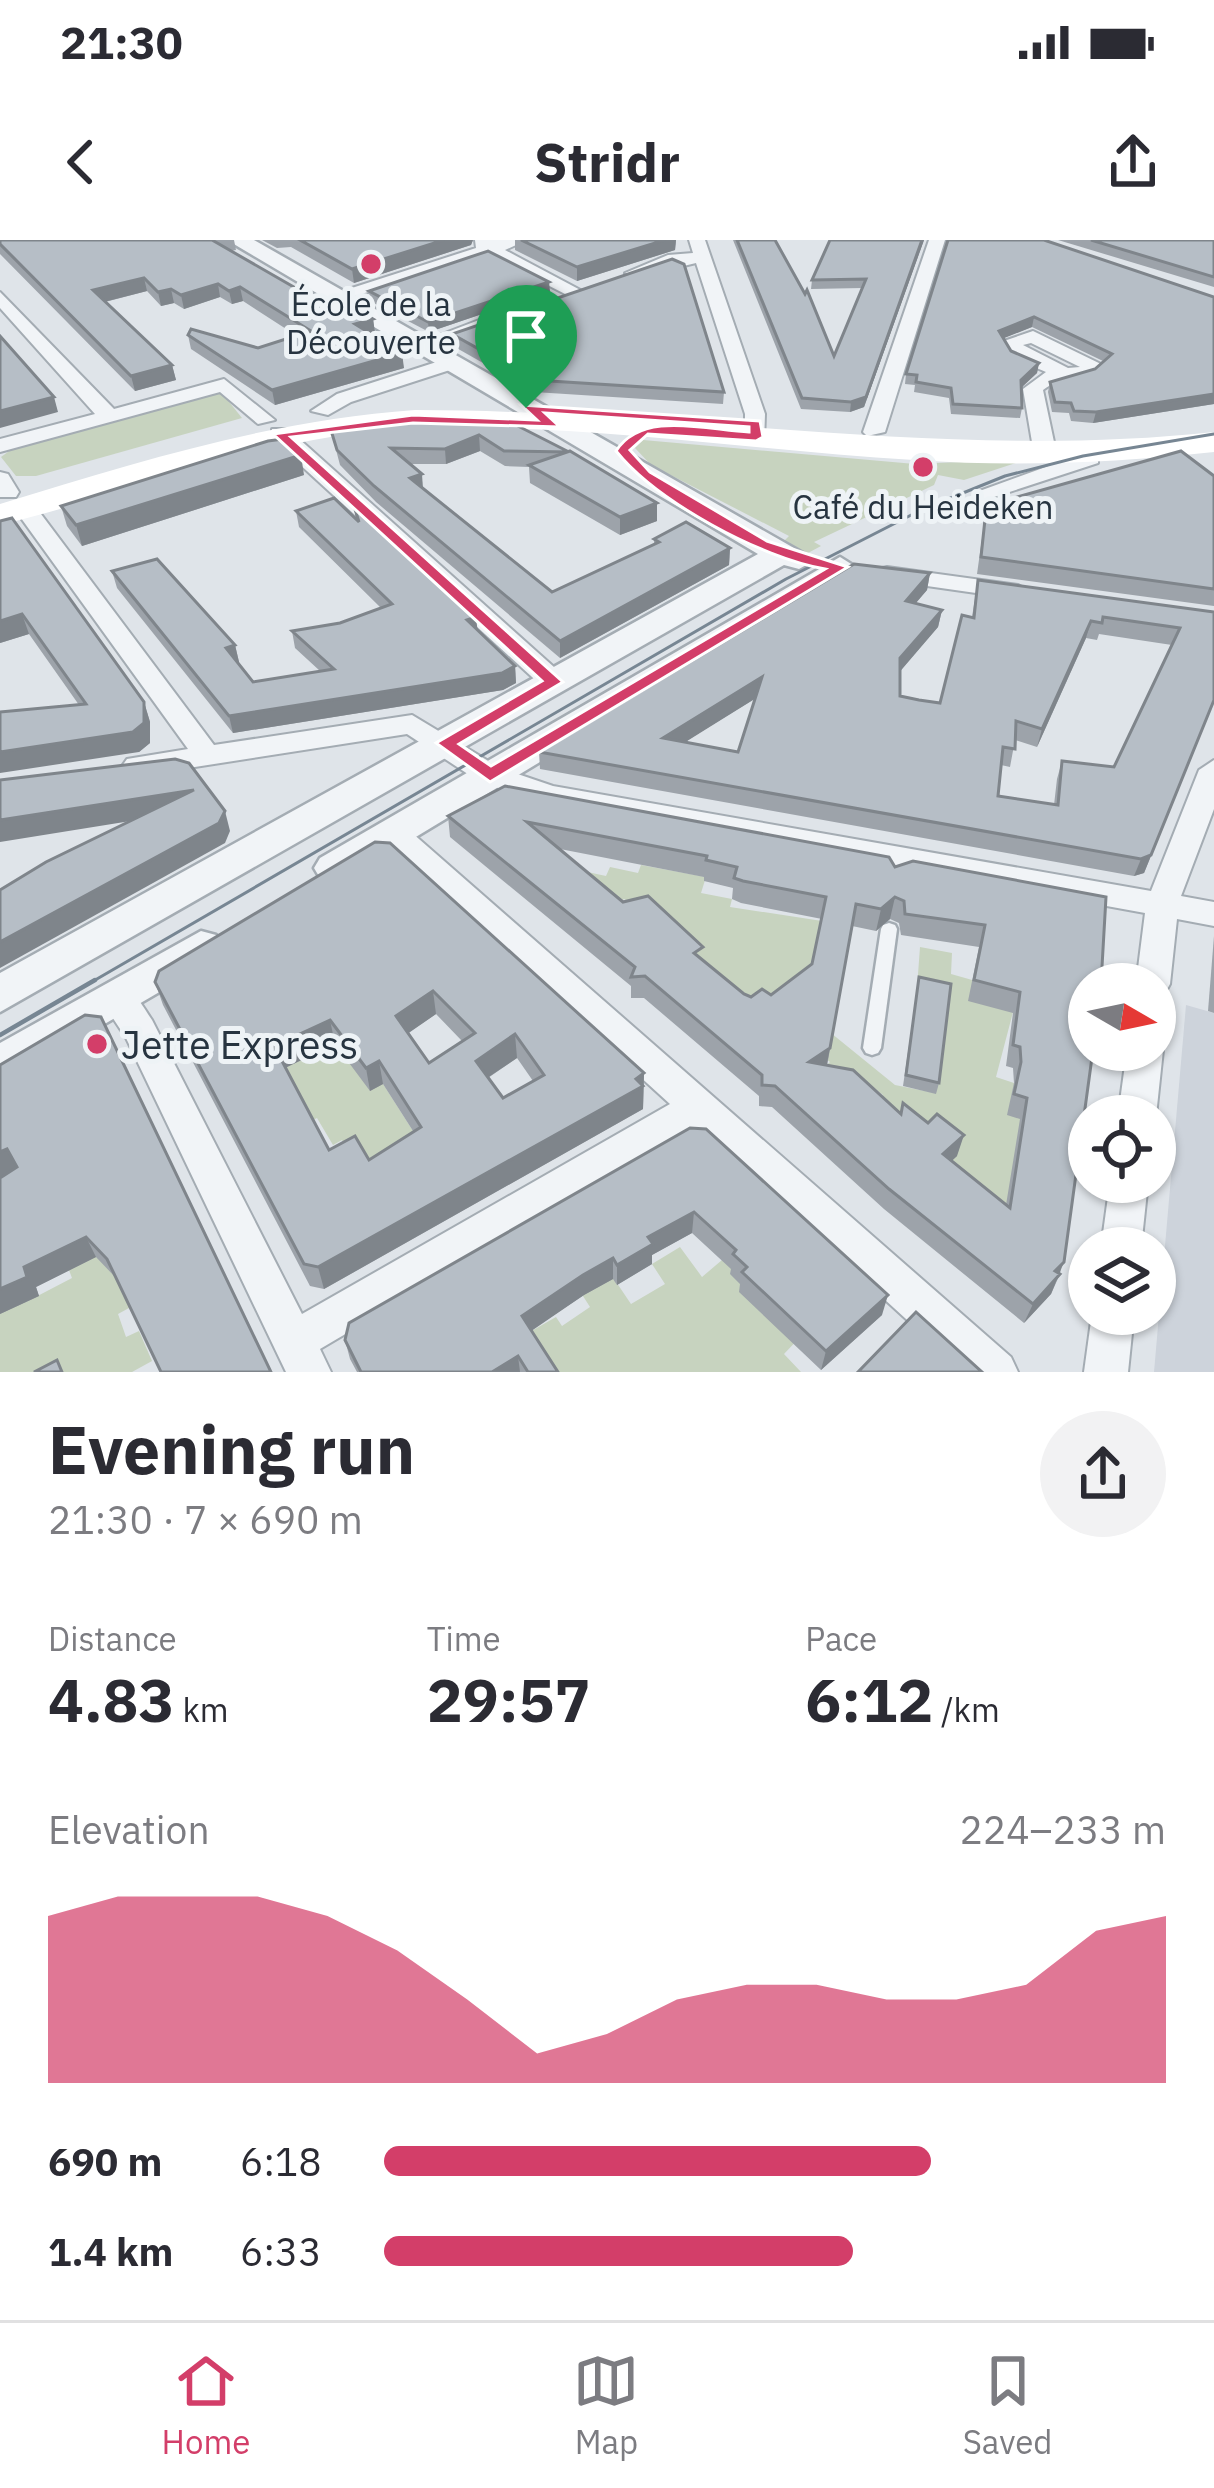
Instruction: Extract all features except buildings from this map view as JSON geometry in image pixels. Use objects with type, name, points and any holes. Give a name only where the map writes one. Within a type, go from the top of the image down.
[{"type":"main road","points":[[7,497],[321,411],[439,403],[646,430],[874,432],[1046,449],[1090,458],[1174,448],[1207,456]]},
{"type":"main road","points":[[272,427],[540,416],[1046,449],[1214,421]]},
{"type":"street","points":[[238,240],[781,554],[1036,595]]},
{"type":"street","points":[[472,240],[597,286]]},
{"type":"street","points":[[335,296],[519,240]]},
{"type":"street","points":[[874,432],[937,240]]},
{"type":"street","points":[[558,300],[700,249],[756,430]]},
{"type":"street","points":[[0,297],[109,416]]},
{"type":"street","points":[[421,346],[499,320]]},
{"type":"street","points":[[321,411],[344,398],[449,364]]},
{"type":"street","points":[[1046,449],[1033,389],[1060,371]]},
{"type":"street","points":[[0,446],[224,385],[554,682]]},
{"type":"street","points":[[645,476],[623,451],[631,438],[646,430]]},
{"type":"street","points":[[985,493],[1090,458]]},
{"type":"street","points":[[7,497],[207,754]]},
{"type":"street","points":[[0,994],[781,554]]},
{"type":"street","points":[[310,882],[840,567]]},
{"type":"street","points":[[114,770],[400,723],[421,727],[490,775],[554,796],[898,868],[1214,914]]},
{"type":"street","points":[[1155,963],[1162,905],[1214,770]]},
{"type":"street","points":[[392,833],[996,1372]]},
{"type":"street","points":[[0,1066],[234,927]]},
{"type":"street","points":[[116,997],[140,1030],[301,1357],[698,1107]]},
{"type":"street","points":[[1106,1372],[1110,1335]]},
{"type":"lane","points":[[872,1048],[889,929]]},
{"type":"shaded area","points":[[1186,1005],[1214,1013],[1214,1372],[1154,1372],[1157,1335],[1176,1335],[1176,1227],[1167,1227],[1169,1203],[1176,1203],[1176,1120]]},
{"type":"green space","points":[[222,393],[242,418],[36,476],[16,476],[1,457],[12,449]]},
{"type":"green space","points":[[643,440],[915,464],[1028,459],[964,480],[938,475],[934,485],[814,542],[821,546],[808,553],[782,543],[789,536],[651,465],[635,448]]},
{"type":"green space","points":[[555,865],[606,876],[610,867],[638,873],[641,865],[706,877],[701,893],[732,899],[730,907],[822,921],[826,1029],[895,1085],[935,1093],[947,995],[917,988],[920,947],[952,953],[951,974],[1018,993],[996,1077],[1014,1083],[1028,1121],[1012,1185],[1017,1251],[875,1104],[883,1095],[860,1077],[845,1089],[820,1071],[830,1062],[807,1045],[754,1040],[634,904],[624,899],[608,911]]},
{"type":"green space","points":[[357,1043],[420,1142],[359,1170],[342,1140],[333,1145],[317,1118],[307,1123],[280,1070],[335,1044]]},
{"type":"green space","points":[[37,1185],[124,1287],[124,1297],[140,1302],[118,1314],[126,1337],[139,1331],[152,1361],[132,1372],[0,1372],[0,1281],[26,1302],[72,1278]]},
{"type":"green space","points":[[680,1247],[702,1277],[722,1260],[803,1334],[784,1354],[801,1372],[547,1372],[521,1337],[556,1317],[562,1326],[590,1307],[574,1282],[604,1264],[631,1304],[665,1284],[652,1264]]},
{"type":"tram line","points":[[90,983],[786,579],[921,510],[1005,476],[1083,456],[1214,434]]},
{"type":"tram line","points":[[0,1035],[95,980]]},
{"type":"place","name":"École de la Découverte","points":[[371,264]]},
{"type":"place","name":"Café du Heideken","points":[[923,467]]},
{"type":"place","name":"Jette Express","points":[[97,1044]]},
{"type":"route","points":[[526,408],[755,424],[756,437],[646,430],[631,438],[623,451],[645,476],[762,544],[803,561],[840,567],[490,775],[446,743],[554,682],[280,434],[413,419],[555,424],[526,408]]}]
